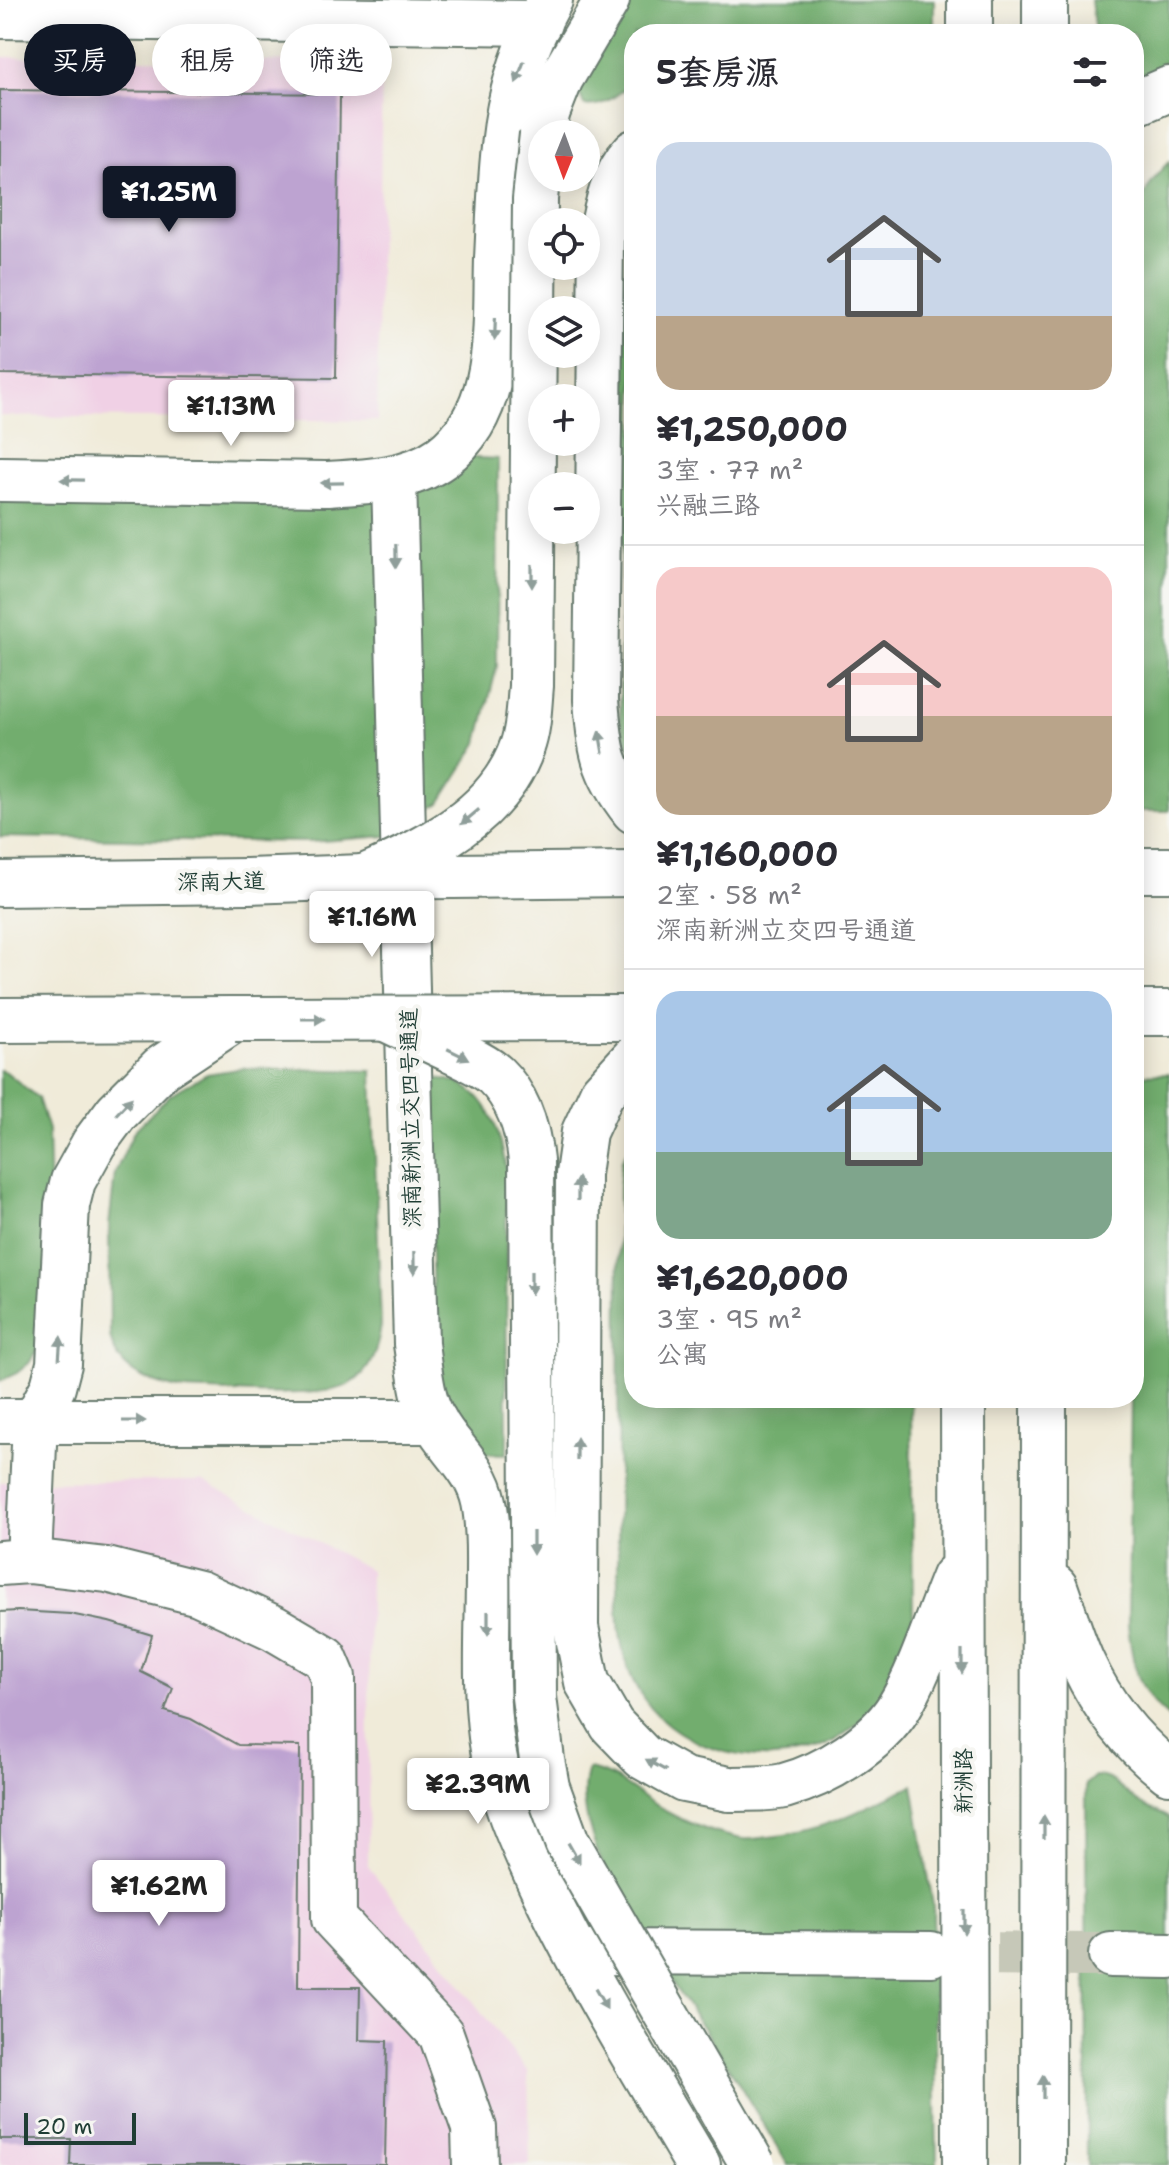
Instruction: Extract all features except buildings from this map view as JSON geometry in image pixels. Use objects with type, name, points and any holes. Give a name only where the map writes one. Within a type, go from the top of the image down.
[{"type":"main road","points":[[546,120],[561,78],[607,0]]},
{"type":"main road","points":[[970,0],[970,24]]},
{"type":"main road","points":[[1045,0],[1045,24]]},
{"type":"main road","points":[[0,16],[354,10],[545,11],[513,89],[505,135],[499,190],[492,370],[484,399],[473,422],[458,443],[441,458],[394,478],[361,483],[0,479]]},
{"type":"main road","points":[[1144,100],[1169,89]]},
{"type":"main road","points":[[624,168],[608,200],[601,237],[596,700],[605,763],[616,789],[624,799]]},
{"type":"main road","points":[[364,877],[413,856],[469,819],[491,799],[522,748],[531,686],[536,192]]},
{"type":"main road","name":"深南新洲立交四号通道","points":[[394,478],[416,1344],[426,1404],[474,1474],[484,1499],[488,1527],[488,1697],[491,1736],[504,1798],[514,1827],[573,1952],[698,2165]]},
{"type":"main road","points":[[1144,870],[1169,870]]},
{"type":"main road","name":"深南大道","points":[[0,884],[624,874]]},
{"type":"main road","points":[[1144,1013],[1169,1013]]},
{"type":"main road","points":[[0,1020],[624,1018]]},
{"type":"main road","points":[[235,1019],[161,1068],[117,1112],[94,1143],[73,1181],[67,1205],[59,1364],[53,1387],[18,1421],[15,1562],[107,1570],[199,1593],[274,1628],[325,1658],[333,1677],[334,1919],[441,2034],[474,2128],[475,2165]]},
{"type":"main road","points":[[388,1020],[478,1063],[496,1076],[523,1118],[531,1161],[534,1697],[547,1787],[567,1842],[753,2165]]},
{"type":"main road","points":[[624,1069],[602,1093],[584,1132],[578,1174],[576,1627],[587,1682],[612,1725],[643,1757],[684,1780],[729,1789],[781,1787],[812,1777],[845,1759],[881,1730],[897,1710],[910,1687],[962,1556]]},
{"type":"main road","name":"新洲路","points":[[963,1408],[965,2165]]},
{"type":"main road","points":[[1043,2165],[1044,1408]]},
{"type":"main road","points":[[18,1421],[435,1421]]},
{"type":"main road","points":[[1044,1555],[1083,1663],[1109,1710],[1128,1736],[1169,1772]]},
{"type":"main road","points":[[573,1952],[931,1954]]},
{"type":"main road","points":[[1111,1955],[1169,1956]]},
{"type":"shaded area","points":[[0,57],[24,57],[24,96],[136,96],[136,59],[152,59],[152,96],[264,96],[264,61],[280,61],[280,96],[382,96],[377,421],[0,416]]},
{"type":"shaded area","points":[[203,1481],[370,1570],[368,1866],[528,2072],[530,2165],[0,2165],[0,1482]]},
{"type":"green space","points":[[614,0],[934,0],[934,24],[624,24],[624,89],[598,105],[584,105],[575,82]]},
{"type":"green space","points":[[1091,0],[1169,0],[1169,59],[1144,76],[1144,24],[1094,24]]},
{"type":"green space","points":[[1169,162],[1169,811],[1144,811],[1144,196]]},
{"type":"green space","points":[[624,363],[624,734],[620,722]]},
{"type":"green space","points":[[458,457],[498,459],[497,666],[478,743],[440,803],[387,836],[309,842],[0,837],[0,492]]},
{"type":"green space","points":[[244,1068],[372,1071],[381,1326],[375,1351],[364,1373],[337,1389],[295,1393],[184,1390],[148,1380],[127,1367],[119,1358],[110,1335],[109,1226],[115,1173],[134,1131],[171,1094],[207,1074]]},
{"type":"green space","points":[[0,1070],[38,1098],[48,1130],[53,1301],[40,1346],[29,1363],[0,1381]]},
{"type":"green space","points":[[1169,1074],[1169,1718],[1150,1698],[1138,1676],[1128,1624],[1131,1408],[1144,1408],[1144,1075]]},
{"type":"green space","points":[[428,1078],[447,1079],[475,1094],[493,1119],[503,1152],[506,1169],[507,1454],[479,1453],[435,1404]]},
{"type":"green space","points":[[624,1156],[624,1408],[911,1408],[913,1620],[904,1671],[891,1692],[847,1732],[821,1747],[774,1757],[724,1752],[701,1744],[660,1717],[632,1679],[620,1635],[618,1612],[619,1188]]},
{"type":"green space","points":[[588,1769],[610,1776],[686,1821],[747,1839],[807,1830],[861,1810],[913,1785],[933,1904],[937,2165],[788,2165],[718,2050],[628,1914],[607,1874],[591,1835],[584,1799]]},
{"type":"green space","points":[[1095,1776],[1112,1781],[1138,1802],[1169,1818],[1169,2165],[1087,2165],[1086,1784]]},
{"type":"tunnel","points":[[931,1954],[1111,1955]]}]
